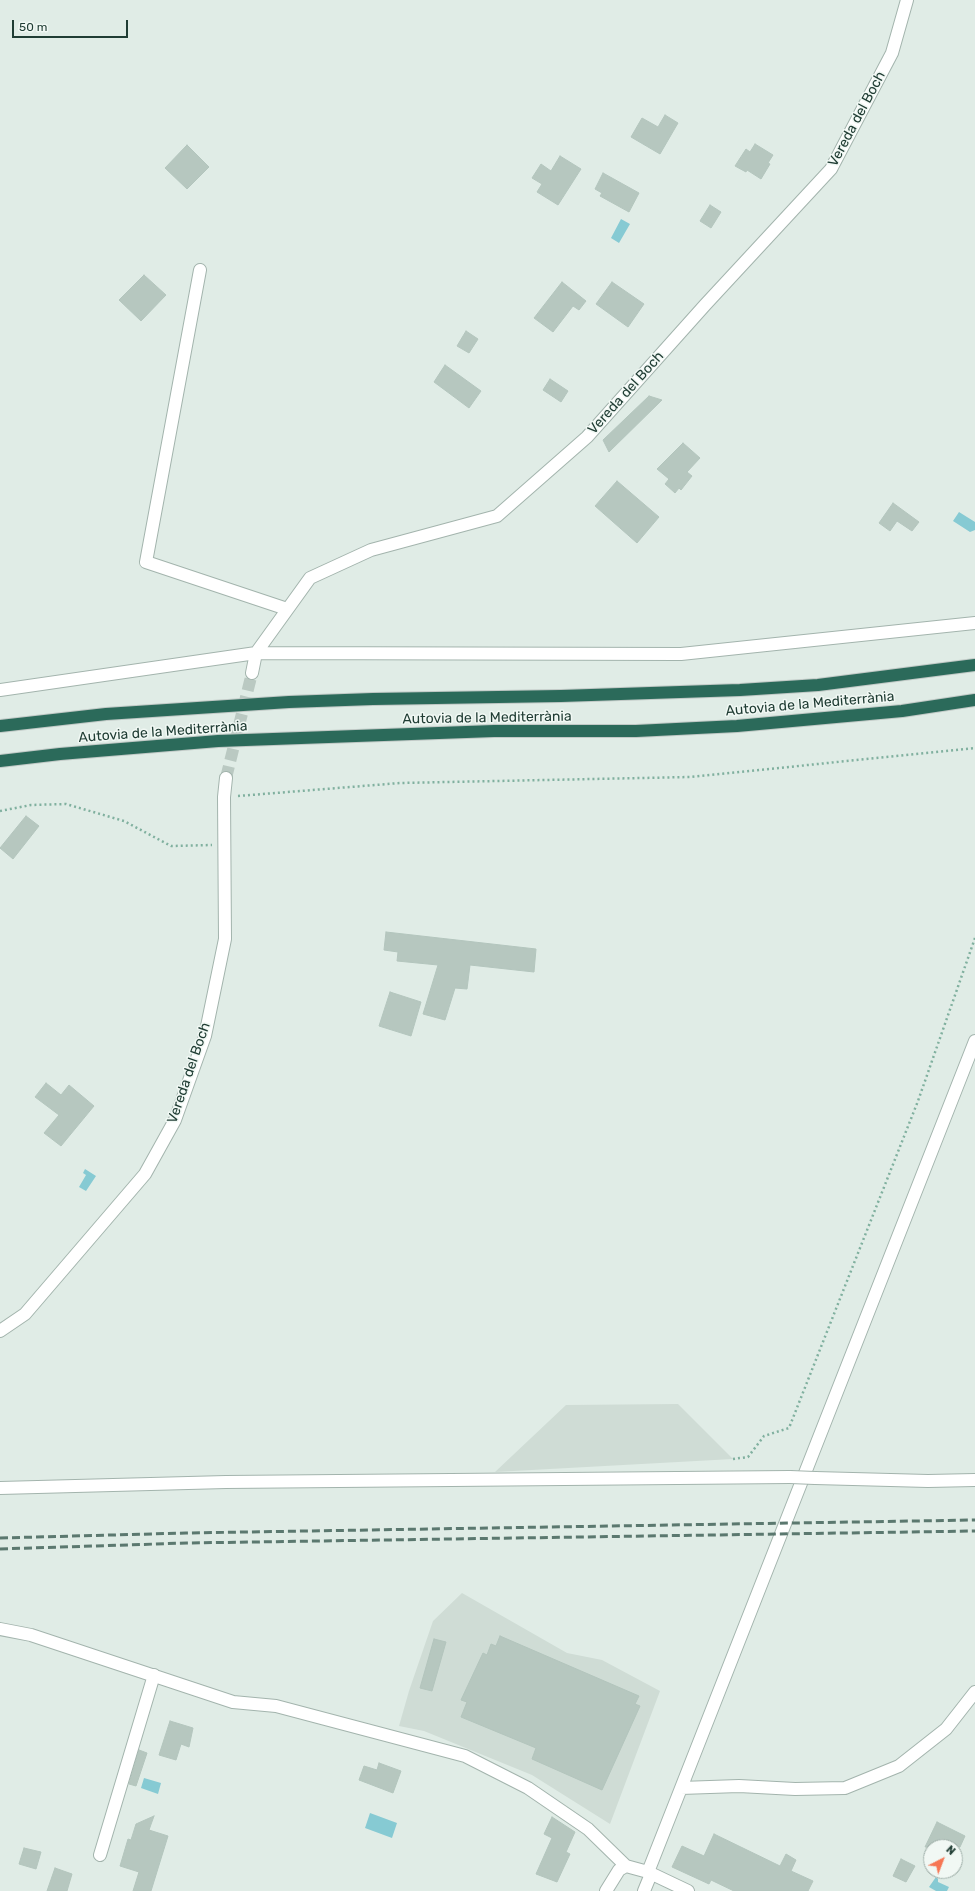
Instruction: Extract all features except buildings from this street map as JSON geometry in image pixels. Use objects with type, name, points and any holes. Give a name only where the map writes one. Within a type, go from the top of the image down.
[{"type":"highway","name":"Autovia de la Mediterrània","points":[[0,726],[106,714],[289,702],[740,690],[818,685],[975,665]]},
{"type":"highway","name":"Autovia de la Mediterrània","points":[[0,761],[60,754],[218,741],[494,732],[636,731],[737,726],[902,711],[975,700]]},
{"type":"street","name":"Vereda del Boch","points":[[252,673],[256,653],[310,578],[371,550],[497,516],[587,437],[705,305],[830,169],[892,54],[907,0]]},
{"type":"street","points":[[200,270],[146,562],[287,609]]},
{"type":"street","points":[[0,690],[256,653],[681,654],[975,623]]},
{"type":"street","name":"Vereda del Boch","points":[[0,1331],[25,1314],[145,1174],[176,1120],[205,1036],[226,939],[224,797],[226,778]]},
{"type":"street","points":[[644,1891],[649,1873],[681,1788],[975,1041]]},
{"type":"street","points":[[0,1488],[226,1482],[790,1477],[928,1481],[975,1480]]},
{"type":"street","points":[[0,1629],[31,1635],[233,1702],[276,1706],[465,1756],[528,1788],[588,1829],[626,1866],[649,1873],[688,1891]]},
{"type":"street","points":[[100,1855],[154,1675]]},
{"type":"street","points":[[681,1788],[739,1786],[795,1789],[845,1788],[899,1766],[946,1730],[975,1692]]},
{"type":"street","points":[[606,1891],[619,1870],[626,1866]]},
{"type":"path","points":[[224,797],[400,783],[690,777],[975,748]]},
{"type":"path","points":[[0,811],[31,805],[66,804],[124,821],[171,846],[224,844]]},
{"type":"path","points":[[733,1459],[748,1457],[764,1436],[789,1428],[915,1108],[975,938]]},
{"type":"shaded area","points":[[678,1404],[733,1459],[495,1472],[566,1405]]},
{"type":"shaded area","points":[[462,1593],[567,1653],[602,1660],[660,1691],[610,1824],[532,1775],[424,1731],[399,1726],[409,1691],[433,1621]]},
{"type":"water","points":[[621,219],[630,224],[619,243],[611,238]]},
{"type":"water","points":[[959,512],[975,522],[975,530],[970,532],[953,521]]},
{"type":"water","points":[[85,1169],[96,1176],[86,1191],[79,1187],[86,1175],[83,1173]]},
{"type":"water","points":[[144,1778],[161,1783],[158,1794],[141,1788]]},
{"type":"water","points":[[370,1813],[397,1823],[392,1838],[365,1828]]},
{"type":"water","points":[[935,1879],[938,1879],[938,1882],[949,1887],[947,1891],[936,1891],[929,1887]]},
{"type":"tunnel","points":[[226,778],[252,673]]},
{"type":"railway","points":[[0,1538],[186,1533],[975,1520]]},
{"type":"railway","points":[[0,1549],[187,1543],[975,1531]]}]
